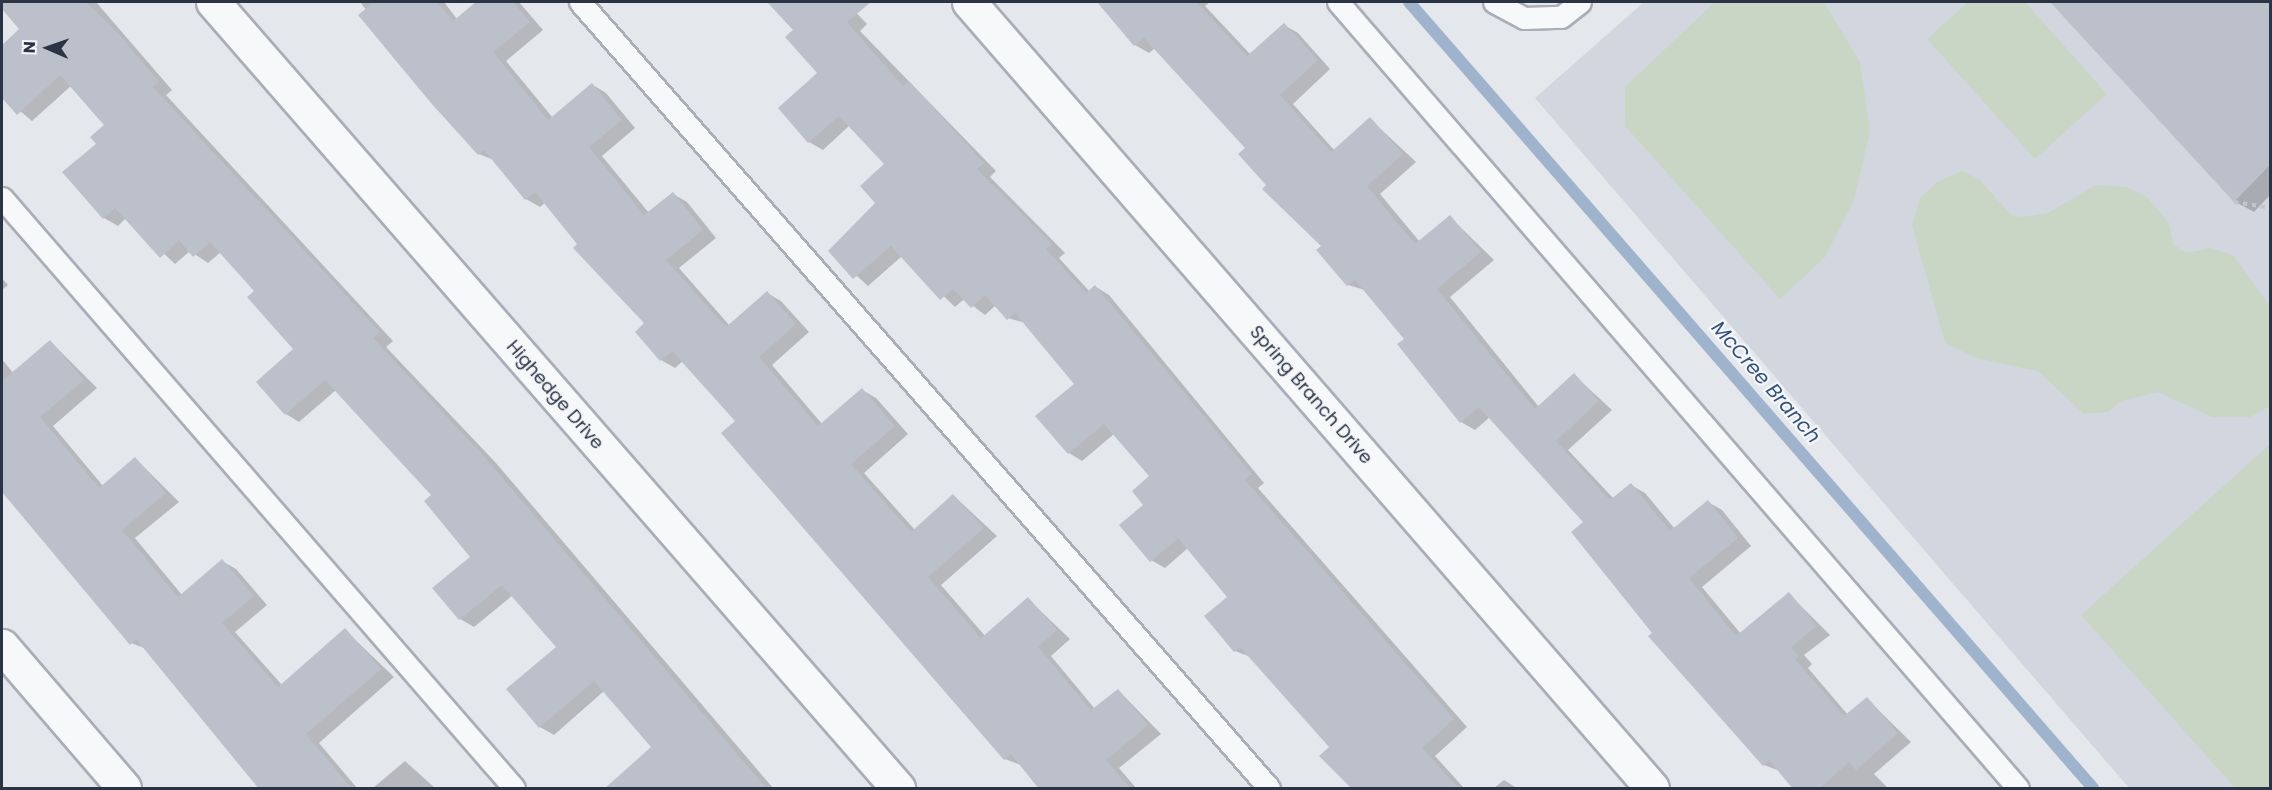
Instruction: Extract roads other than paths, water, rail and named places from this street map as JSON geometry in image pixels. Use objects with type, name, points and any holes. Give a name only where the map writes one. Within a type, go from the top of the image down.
[{"type":"street","name":"Highedge Drive","points":[[213,2],[898,789]]},
{"type":"street","name":"Spring Branch Drive","points":[[969,2],[1652,789]]},
{"type":"street","points":[[2,646],[124,789]]},
{"type":"lane","points":[[580,2],[1269,789]]},
{"type":"lane","points":[[1338,2],[2018,789]]},
{"type":"lane","points":[[1494,2],[1524,18],[1561,16],[1580,2]]},
{"type":"lane","points":[[2,198],[514,789]]},
{"type":"waterway","name":"McCree Branch","points":[[1409,2],[2093,788]]}]
